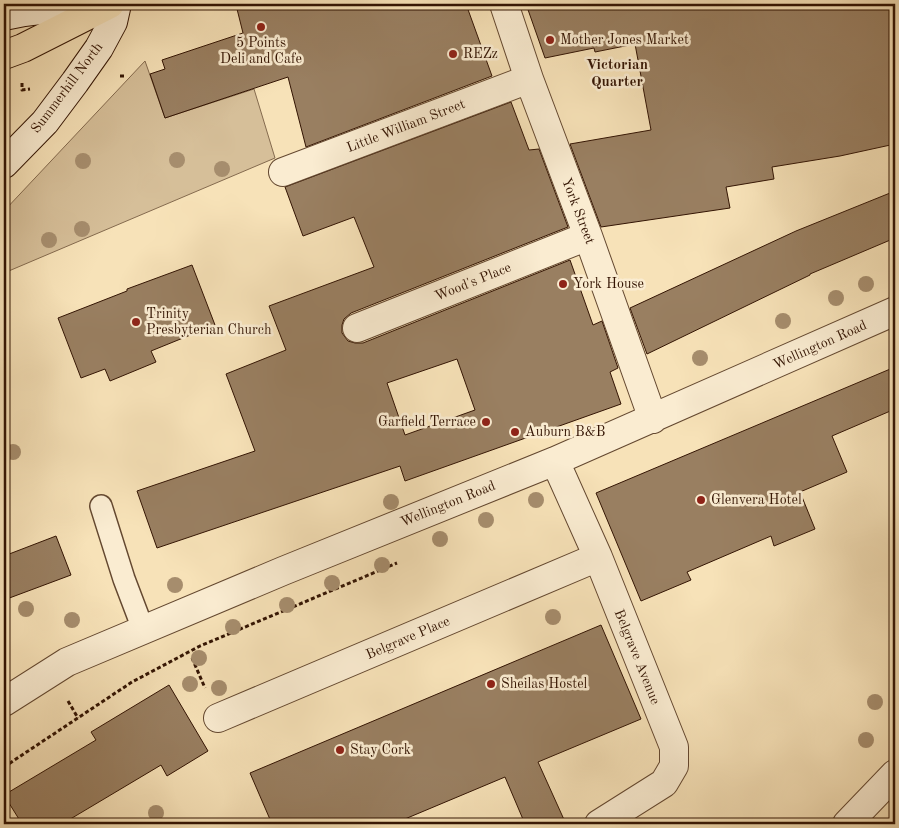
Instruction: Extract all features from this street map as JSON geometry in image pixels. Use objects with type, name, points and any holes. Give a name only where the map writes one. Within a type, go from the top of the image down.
[{"type":"highway","points":[[4,55],[23,48],[110,4]]},
{"type":"street","points":[[4,16],[87,4]]},
{"type":"street","name":"Summerhill North","points":[[4,164],[45,122],[75,82],[99,48],[113,22],[118,4]]},
{"type":"street","name":"York Street","points":[[504,4],[529,79],[653,418]]},
{"type":"street","name":"Little William Street","points":[[282,172],[529,79]]},
{"type":"street","name":"Wood's Place","points":[[357,328],[588,236]]},
{"type":"street","name":"Wellington Road","points":[[4,702],[68,662],[143,629],[282,570],[555,461],[895,311]]},
{"type":"street","name":"Belgrave Avenue","points":[[555,461],[598,557],[674,747],[674,766],[664,783],[599,824]]},
{"type":"street","name":"Belgrave Place","points":[[218,718],[598,557]]},
{"type":"street","points":[[847,824],[895,774]]},
{"type":"lane","points":[[101,506],[143,629]]},
{"type":"path","points":[[120,76],[126,76]]},
{"type":"path","points":[[4,767],[132,682],[200,646],[402,560]]},
{"type":"path","points":[[192,658],[201,678]]},
{"type":"path","points":[[68,701],[78,718]]},
{"type":"shaded area","points":[[145,61],[165,118],[254,89],[275,158],[4,273],[4,211]]},
{"type":"building","points":[[259,4],[466,4],[492,76],[306,147],[288,77],[165,118],[150,74],[165,69],[162,60],[243,33],[237,9]]},
{"type":"building","points":[[526,4],[895,4],[895,144],[840,156],[772,167],[774,179],[726,187],[730,208],[601,227],[570,144],[651,130],[635,44],[595,52],[594,48],[545,58]]},
{"type":"building","points":[[511,102],[529,150],[539,149],[568,227],[351,313],[344,319],[342,333],[348,341],[363,343],[570,260],[593,325],[602,321],[618,368],[610,372],[621,404],[405,481],[400,466],[157,548],[137,491],[255,451],[226,374],[286,350],[269,306],[374,267],[354,217],[303,236],[285,187]],"holes":[[[457,359],[475,410],[405,435],[387,383]]]},
{"type":"building","points":[[895,191],[895,238],[810,274],[647,354],[630,308],[796,231]]},
{"type":"building","name":"Trinity Presbyterian Church","points":[[192,265],[215,325],[151,351],[156,362],[110,381],[105,369],[81,378],[58,318],[127,291],[127,289]]},
{"type":"building","name":"Glenvera Hotel","points":[[895,367],[895,409],[832,436],[847,472],[800,492],[815,529],[774,546],[771,536],[687,572],[691,580],[641,601],[596,493]]},
{"type":"building","points":[[56,536],[71,575],[4,600],[4,556]]},
{"type":"building","points":[[601,625],[641,719],[538,762],[566,824],[525,824],[505,777],[393,824],[272,824],[250,773]]},
{"type":"building","points":[[169,685],[208,751],[167,776],[161,765],[62,824],[22,824],[4,795],[96,740],[91,732]]},
{"type":"place","name":"5 Points Deli and Cafe","points":[[261,27]]},
{"type":"place","name":"Mother Jones Market","points":[[550,40]]},
{"type":"place","name":"REZz","points":[[453,54]]},
{"type":"place","name":"York House","points":[[563,284]]},
{"type":"place","name":"Trinity Presbyterian Church","points":[[136,322]]},
{"type":"place","name":"Garfield Terrace","points":[[486,422]]},
{"type":"place","name":"Auburn B&B","points":[[515,432]]},
{"type":"place","name":"Glenvera Hotel","points":[[701,500]]},
{"type":"place","name":"Sheilas Hostel","points":[[491,684]]},
{"type":"place","name":"Stay Cork","points":[[340,750]]},
{"type":"district","name":"Victorian Quarter","points":[[617,74]]}]
